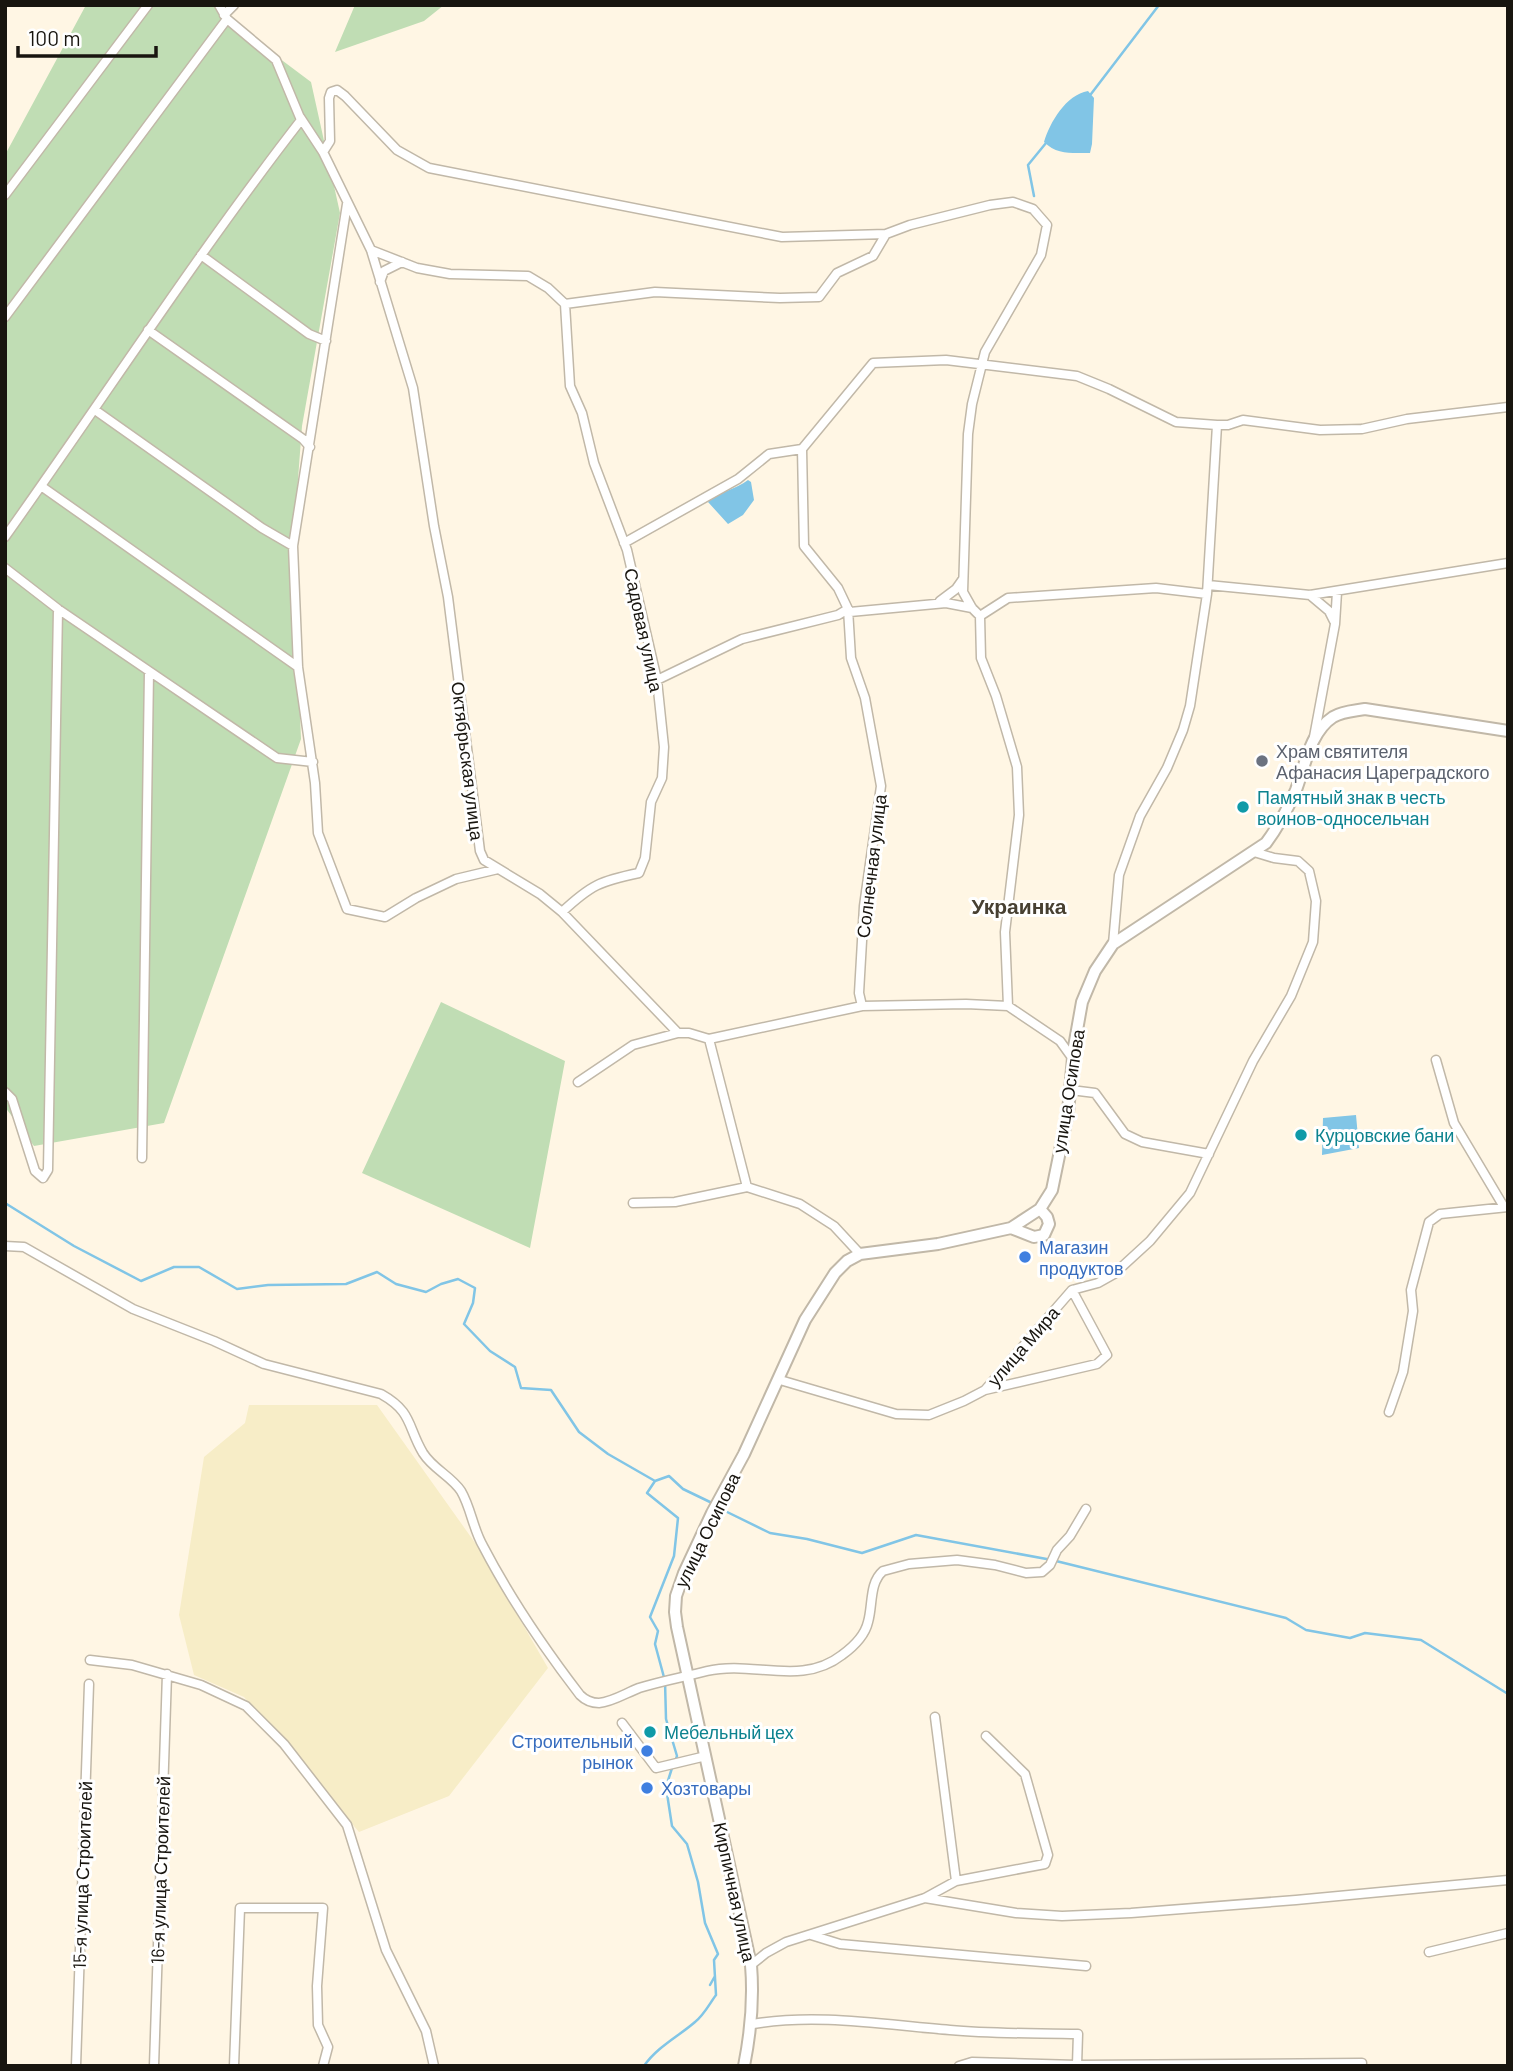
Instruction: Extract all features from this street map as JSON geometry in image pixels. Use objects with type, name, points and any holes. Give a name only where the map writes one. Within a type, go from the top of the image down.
[{"type":"main road","name":"улица Осипова","points":[[1040,1209],[1052,1190],[1071,1090],[1082,1002],[1095,971],[1113,944],[1266,843],[1277,828],[1295,790],[1319,731],[1335,716],[1365,709],[1508,731]]},
{"type":"main road","points":[[860,1254],[938,1244],[1011,1228],[1040,1209],[1049,1224],[1044,1236],[1034,1237],[1011,1228]]},
{"type":"main road","name":"улица Осипова","points":[[676,1596],[712,1513],[780,1380],[805,1320],[835,1273],[847,1261],[860,1254]]},
{"type":"main road","name":"Кирпичная улица","points":[[676,1596],[677,1627],[751,1965],[754,1992],[752,2024],[744,2066]]},
{"type":"street","points":[[5,195],[148,5]]},
{"type":"street","points":[[219,5],[225,17]]},
{"type":"street","points":[[5,317],[234,5]]},
{"type":"street","name":"Октябрьская улица","points":[[225,17],[276,60],[300,117],[323,152],[371,250],[413,388],[433,526],[448,597],[480,851],[484,860],[540,894],[562,912],[678,1032]]},
{"type":"street","points":[[323,152],[330,141],[329,98],[331,92],[337,90],[397,150],[429,167],[782,237],[886,234],[923,221],[1013,202],[1033,209],[1047,225],[1041,256],[985,352],[972,404],[968,434],[963,592],[980,616],[981,659],[996,696],[1017,767],[1019,815],[1005,932],[1008,1006]]},
{"type":"street","points":[[5,537],[255,179],[302,120],[300,117]]},
{"type":"street","points":[[347,201],[293,546],[298,667],[313,762],[318,833],[347,909],[385,917],[416,898],[456,879],[498,869]]},
{"type":"street","points":[[371,250],[417,268],[450,274],[528,276],[548,288],[565,304],[655,292],[780,298],[819,297],[837,273],[873,256],[886,234]]},
{"type":"street","points":[[201,255],[309,334],[326,341]]},
{"type":"street","points":[[380,282],[384,271],[402,262]]},
{"type":"street","name":"Садовая улица","points":[[562,912],[585,890],[602,881],[639,873],[645,858],[651,802],[662,778],[664,747],[657,680],[624,543],[594,463],[582,413],[570,386],[565,304]]},
{"type":"street","points":[[148,330],[303,439],[310,447]]},
{"type":"street","points":[[624,543],[738,479],[769,454],[802,449],[873,363],[946,360],[1077,376],[1176,422],[1217,425],[1243,420],[1320,430],[1362,429],[1407,419],[1508,407]]},
{"type":"street","points":[[96,410],[262,528],[293,546]]},
{"type":"street","points":[[1113,944],[1119,874],[1140,816],[1167,768],[1190,706],[1207,589],[1217,425]]},
{"type":"street","name":"Солнечная улица","points":[[802,449],[804,546],[838,588],[848,609],[851,658],[865,698],[881,786],[864,906],[859,993],[862,1006]]},
{"type":"street","points":[[41,486],[298,667]]},
{"type":"street","points":[[980,616],[1008,598],[1156,588],[1311,595],[1508,563]]},
{"type":"street","points":[[5,568],[58,609],[277,758],[313,762]]},
{"type":"street","points":[[934,604],[945,599],[964,578]]},
{"type":"street","points":[[1311,746],[1335,624],[1337,592]]},
{"type":"street","points":[[1311,595],[1329,611],[1335,624]]},
{"type":"street","points":[[657,680],[742,639],[838,615],[848,609],[850,612],[946,603],[972,608]]},
{"type":"street","points":[[5,1092],[12,1099],[35,1171],[43,1178],[48,1170],[58,609]]},
{"type":"street","points":[[142,1158],[149,671]]},
{"type":"street","name":"улица Мира","points":[[780,1380],[896,1414],[929,1415],[985,1390],[1072,1290],[1098,1283],[1114,1274],[1150,1241],[1190,1193],[1253,1061],[1291,996],[1313,942],[1316,901],[1309,871],[1298,861],[1254,852]]},
{"type":"street","points":[[578,1082],[633,1045],[678,1032],[709,1039],[862,1006],[1008,1006],[1060,1041],[1073,1059]]},
{"type":"street","points":[[709,1039],[747,1187]]},
{"type":"street","points":[[1389,1412],[1403,1372],[1413,1311],[1411,1290],[1429,1222],[1440,1214],[1506,1207],[1454,1123],[1436,1060]]},
{"type":"street","points":[[1071,1090],[1095,1093],[1125,1135],[1142,1142],[1209,1154]]},
{"type":"street","points":[[633,1203],[674,1202],[747,1187],[800,1204],[834,1226],[860,1254]]},
{"type":"street","points":[[5,1246],[24,1247],[133,1309],[214,1340],[264,1364],[381,1394],[397,1403],[430,1462],[460,1489],[482,1544],[547,1650],[584,1699],[596,1703],[640,1688],[709,1671],[735,1668],[788,1673],[809,1671],[831,1663],[862,1636],[868,1623],[874,1586],[883,1571],[909,1564],[957,1560],[1027,1573],[1042,1572],[1070,1536],[1086,1509]]},
{"type":"street","points":[[985,1390],[1097,1364],[1107,1355],[1072,1290]]},
{"type":"street","points":[[90,1660],[132,1665],[201,1685],[247,1706],[284,1744],[346,1825],[386,1950],[426,2031],[434,2066]]},
{"type":"street","name":"16-я улица Строителей","points":[[154,2066],[167,1674]]},
{"type":"street","name":"15-я улица Строителей","points":[[76,2066],[89,1684]]},
{"type":"street","points":[[935,1717],[956,1881]]},
{"type":"street","points":[[622,1723],[656,1768],[706,1756]]},
{"type":"street","points":[[751,1965],[786,1942],[925,1898],[956,1881],[1045,1864],[1048,1855],[1025,1774],[986,1736]]},
{"type":"street","points":[[925,1898],[1016,1913],[1062,1916],[1131,1913],[1508,1881]]},
{"type":"street","points":[[234,2066],[240,1908],[323,1908],[317,1986],[318,2025],[328,2047],[323,2066]]},
{"type":"street","points":[[1429,1952],[1508,1933]]},
{"type":"street","points":[[811,1935],[840,1944],[1086,1966]]},
{"type":"street","points":[[752,2024],[777,2020],[828,2020],[966,2031],[1078,2035],[1077,2065]]},
{"type":"street","points":[[959,2066],[972,2062],[1077,2065],[1362,2063]]},
{"type":"green space","points":[[86,5],[217,5],[227,19],[311,82],[340,213],[302,426],[293,546],[301,739],[164,1123],[34,1146],[5,1107],[5,155]]},
{"type":"green space","points":[[355,5],[444,5],[424,21],[335,52]]},
{"type":"green space","points":[[441,1002],[565,1061],[530,1248],[362,1173]]},
{"type":"sand","points":[[249,1405],[377,1405],[478,1547],[548,1668],[449,1796],[359,1832],[244,1697],[194,1675],[179,1615],[204,1457],[245,1423]]},
{"type":"water","points":[[1088,91],[1094,98],[1090,153],[1065,152],[1049,146],[1044,142],[1060,110],[1073,98]]},
{"type":"water","points":[[748,480],[751,482],[754,500],[743,515],[728,524],[708,502]]},
{"type":"water","points":[[1356,1115],[1359,1148],[1322,1155],[1323,1118]]},
{"type":"waterway","points":[[1091,94],[1159,5]]},
{"type":"waterway","points":[[1034,196],[1028,165],[1046,143]]},
{"type":"waterway","points":[[5,1203],[74,1246],[141,1281],[174,1267],[199,1267],[237,1289],[268,1285],[346,1284],[377,1272],[396,1284],[426,1292],[458,1279],[475,1288],[473,1303],[464,1324],[490,1351],[515,1367],[521,1388],[551,1390],[579,1432],[608,1454],[655,1481],[669,1476],[683,1489],[710,1502]]},
{"type":"waterway","points":[[655,1481],[647,1493],[678,1518],[674,1556],[650,1617],[658,1631],[655,1644],[665,1681],[666,1719],[677,1756],[675,1762]]},
{"type":"waterway","points":[[721,1509],[770,1533],[862,1553],[916,1535],[1052,1560],[1286,1618],[1306,1630],[1350,1638],[1365,1633],[1421,1640],[1508,1694]]},
{"type":"waterway","points":[[644,2066],[662,2047],[698,2019],[716,1995],[714,1960],[718,1954],[705,1923],[698,1882],[687,1844],[672,1826],[666,1787],[672,1768]]},
{"type":"waterway","points":[[710,1985],[715,1976]]},
{"type":"place","name":"Храм святителя Афанасия Цареградского","points":[[1262,761]]},
{"type":"place","name":"Памятный знак в честь воинов-односельчан","points":[[1243,807]]},
{"type":"place","name":"Курцовские бани","points":[[1301,1135]]},
{"type":"place","name":"Магазин продуктов","points":[[1025,1257]]},
{"type":"place","name":"Мебельный цех","points":[[650,1732]]},
{"type":"place","name":"Строительный рынок","points":[[647,1751]]},
{"type":"place","name":"Хозтовары","points":[[647,1788]]},
{"type":"district","name":"Украинка","points":[[1019,905]]}]
